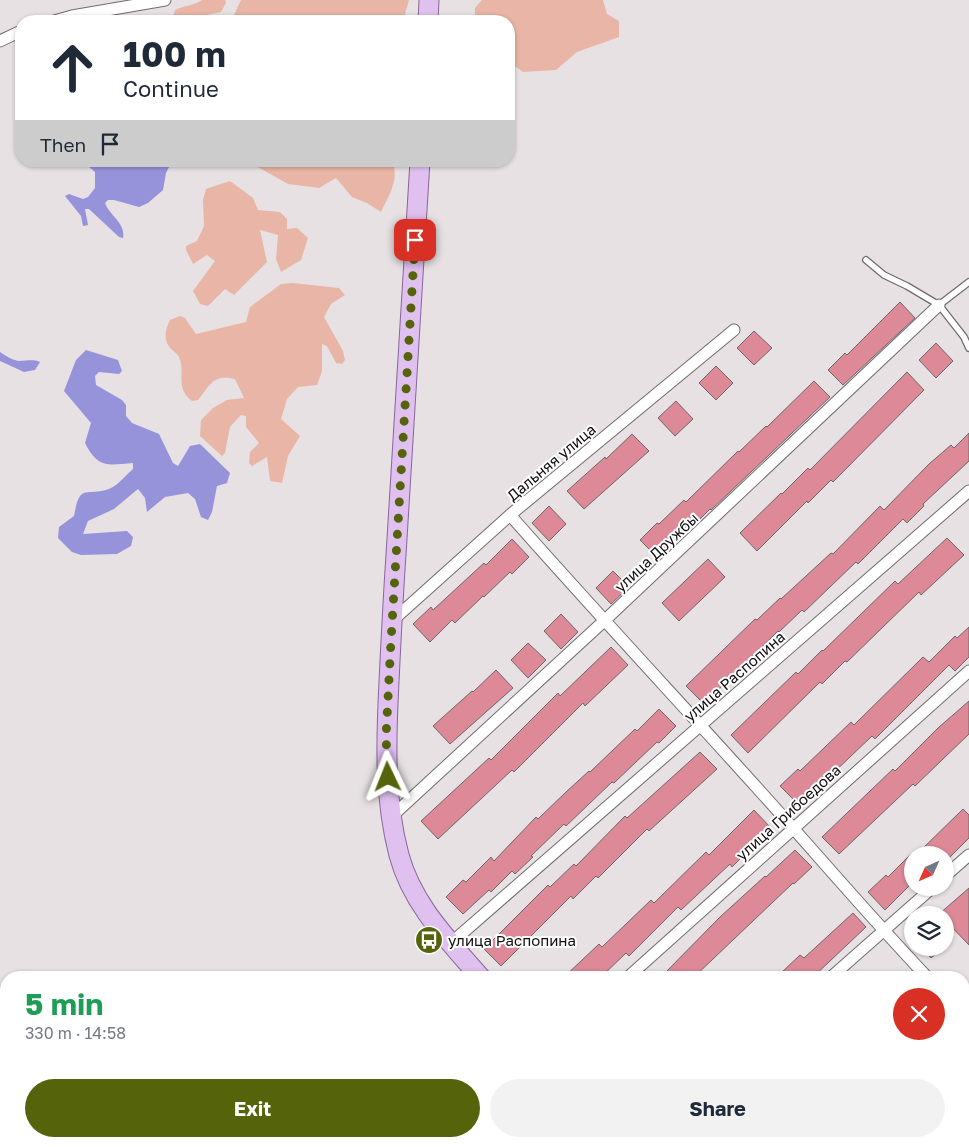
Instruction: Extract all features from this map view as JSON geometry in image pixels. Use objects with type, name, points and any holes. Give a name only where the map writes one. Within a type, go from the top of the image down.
[{"type":"main road","points":[[428,15],[429,0]]},
{"type":"main road","points":[[420,167],[386,737],[391,817],[399,856],[412,889],[430,919],[475,971]]},
{"type":"street","points":[[78,15],[165,0]]},
{"type":"street","points":[[0,41],[15,35]]},
{"type":"street","name":"улица Дружбы","points":[[391,817],[604,621],[939,305]]},
{"type":"street","name":"Дальняя улица","points":[[392,622],[510,515],[734,330]]},
{"type":"street","name":"улица Распопина","points":[[451,943],[969,491]]},
{"type":"street","points":[[510,515],[604,621],[793,827],[883,931],[921,971]]},
{"type":"street","name":"улица Грибоедова","points":[[635,971],[969,671]]},
{"type":"street","points":[[954,868],[969,855]]},
{"type":"street","points":[[838,971],[923,896]]},
{"type":"lane","points":[[866,260],[884,275],[939,305],[964,338],[969,348]]},
{"type":"lane","points":[[939,305],[969,282]]},
{"type":"shaded area","points":[[202,0],[225,0],[226,3],[221,12],[207,15],[174,15],[175,10]]},
{"type":"shaded area","points":[[241,0],[409,0],[405,15],[234,15]]},
{"type":"shaded area","points":[[482,0],[603,0],[607,14],[619,21],[619,37],[577,52],[556,70],[523,72],[515,66],[515,15],[475,15],[475,8]]},
{"type":"shaded area","points":[[89,167],[169,167],[163,190],[148,203],[139,207],[114,200],[108,200],[105,203],[120,223],[123,238],[119,237],[89,209],[85,209],[88,225],[83,226],[81,216],[65,196],[69,194],[83,199],[88,197],[95,188],[95,172]]},
{"type":"shaded area","points":[[258,167],[394,167],[395,174],[390,193],[381,212],[367,203],[352,197],[336,178],[319,188],[288,184]]},
{"type":"shaded area","points":[[230,181],[253,198],[258,210],[280,212],[287,219],[287,229],[297,228],[308,238],[301,260],[281,272],[276,259],[278,235],[260,230],[267,262],[234,295],[225,289],[208,306],[200,304],[193,291],[215,261],[207,255],[193,264],[186,246],[197,241],[204,226],[203,200],[206,189]]},
{"type":"shaded area","points":[[293,283],[339,288],[345,295],[331,304],[324,317],[343,351],[345,360],[342,364],[336,363],[327,346],[322,344],[322,371],[317,385],[298,387],[287,399],[281,419],[300,436],[288,456],[282,483],[270,481],[267,457],[252,466],[249,463],[250,452],[259,443],[246,427],[246,416],[241,415],[230,427],[225,453],[222,456],[200,436],[201,420],[213,408],[227,400],[244,398],[235,379],[222,378],[213,382],[198,400],[192,401],[183,390],[181,363],[178,355],[168,346],[166,335],[170,320],[180,316],[185,318],[196,334],[246,322],[250,307],[281,284]]},
{"type":"shaded area","points":[[86,350],[118,360],[122,371],[119,374],[99,372],[95,376],[96,385],[122,400],[126,405],[126,416],[132,423],[159,434],[173,463],[178,466],[190,446],[200,444],[230,473],[227,483],[217,486],[212,512],[208,520],[201,517],[195,499],[188,493],[165,497],[147,512],[145,498],[138,489],[114,509],[88,521],[83,534],[127,531],[133,537],[131,546],[117,554],[81,555],[72,552],[58,538],[59,527],[74,516],[76,505],[81,495],[112,488],[133,469],[133,463],[105,464],[94,457],[85,443],[91,423],[64,391],[76,360]]},
{"type":"shaded area","points":[[0,352],[9,358],[19,361],[32,360],[40,362],[35,370],[24,372],[0,361]]},
{"type":"building","points":[[900,302],[915,318],[843,385],[828,370],[845,353],[847,355]]},
{"type":"building","points":[[754,331],[772,348],[754,365],[737,348]]},
{"type":"building","points":[[936,343],[953,361],[936,378],[919,360]]},
{"type":"building","points":[[716,366],[733,383],[716,400],[699,383]]},
{"type":"building","points":[[907,372],[924,390],[833,482],[831,480],[808,503],[807,501],[757,551],[740,533],[808,468],[810,470]]},
{"type":"building","points":[[814,381],[830,397],[684,535],[682,533],[657,557],[640,540],[684,500],[686,502]]},
{"type":"building","points":[[676,401],[693,419],[675,436],[658,418]]},
{"type":"building","points":[[969,433],[969,461],[923,504],[924,506],[907,523],[903,519],[858,564],[856,562],[804,612],[802,610],[778,631],[704,704],[686,686],[755,619],[757,620],[831,553],[833,554],[880,506],[884,510],[929,464],[951,445],[954,448]]},
{"type":"building","points":[[632,434],[649,451],[584,509],[567,491],[605,457],[606,459]]},
{"type":"building","points":[[549,506],[566,524],[549,541],[532,523]]},
{"type":"building","points":[[947,538],[964,555],[921,595],[919,592],[847,662],[845,661],[822,684],[820,682],[748,753],[731,735],[796,672],[798,674],[823,651],[895,581],[898,584]]},
{"type":"building","points":[[512,539],[529,557],[512,574],[510,572],[483,596],[455,623],[452,620],[430,642],[413,624],[431,607],[433,610],[484,563],[486,565]]},
{"type":"building","points":[[708,559],[725,577],[679,621],[662,603]]},
{"type":"building","points":[[613,571],[629,587],[611,604],[596,588]]},
{"type":"building","points":[[561,614],[578,632],[561,649],[544,631]]},
{"type":"building","points":[[969,627],[969,657],[955,671],[949,665],[875,739],[872,736],[828,778],[826,776],[798,804],[780,786],[798,769],[800,771],[851,722],[854,725],[923,657],[929,662],[955,636],[957,638]]},
{"type":"building","points":[[528,643],[546,660],[528,678],[511,660]]},
{"type":"building","points":[[611,647],[628,665],[585,706],[583,703],[514,772],[512,770],[438,839],[421,821],[489,758],[491,760],[558,693],[560,696]]},
{"type":"building","points":[[496,670],[513,688],[450,744],[433,726]]},
{"type":"building","points":[[969,701],[969,734],[915,786],[913,784],[839,854],[822,837],[893,769],[895,771],[938,728]]},
{"type":"building","points":[[659,709],[676,726],[614,783],[612,782],[566,826],[564,824],[515,874],[512,871],[491,892],[489,890],[463,914],[446,897],[463,880],[466,882],[491,857],[494,861],[536,817],[538,819]]},
{"type":"building","points":[[700,752],[717,769],[649,831],[647,829],[598,878],[596,876],[573,899],[571,896],[501,966],[484,949],[548,885],[550,887],[574,864],[576,866],[625,816],[627,818]]},
{"type":"building","points":[[963,809],[969,815],[969,838],[954,853],[954,846],[925,846]]},
{"type":"building","points":[[754,810],[771,828],[732,867],[730,864],[681,910],[678,907],[629,956],[626,953],[607,971],[570,971],[599,944],[602,947],[651,900],[654,903],[706,852],[709,855]]},
{"type":"building","points":[[795,850],[812,867],[700,971],[667,971],[720,917]]},
{"type":"building","points":[[904,861],[904,891],[885,910],[868,892],[886,875],[888,877]]},
{"type":"building","points":[[969,888],[969,945],[954,929],[954,906],[948,906]]},
{"type":"building","points":[[853,913],[866,927],[819,971],[783,971],[800,955],[804,958]]},
{"type":"place","name":"улица Распопина","points":[[429,940]]},
{"type":"route","points":[[388,777],[386,737],[415,240]]}]
